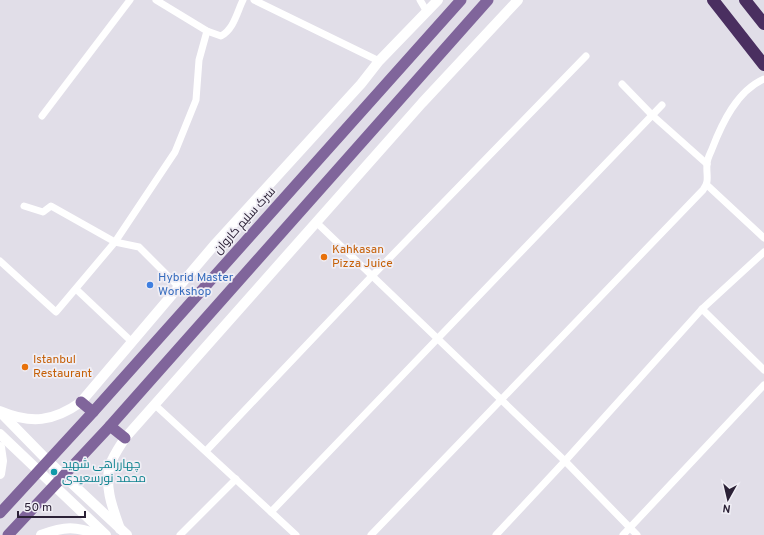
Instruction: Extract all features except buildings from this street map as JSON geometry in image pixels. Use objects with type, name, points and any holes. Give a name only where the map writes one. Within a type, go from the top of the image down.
[{"type":"highway","points":[[713,0],[764,65]]},
{"type":"highway","points":[[745,0],[764,24]]},
{"type":"main road","name":"سرک سلیم کاروان","points":[[0,513],[93,412],[461,0]]},
{"type":"main road","points":[[8,535],[110,426],[488,0]]},
{"type":"main road","points":[[80,402],[93,412]]},
{"type":"main road","points":[[110,426],[125,438]]},
{"type":"street","points":[[42,116],[130,0]]},
{"type":"street","points":[[156,0],[207,31],[221,36],[232,26],[243,0]]},
{"type":"street","points":[[254,0],[379,61]]},
{"type":"street","points":[[420,0],[427,12]]},
{"type":"street","points":[[0,411],[16,418],[32,420],[45,419],[69,411],[80,402],[178,287],[361,84],[379,61],[438,0]]},
{"type":"street","points":[[123,532],[110,498],[108,481],[110,465],[125,438],[422,103],[518,0]]},
{"type":"street","points":[[0,261],[56,312],[77,290],[115,242],[175,152],[196,100],[199,60],[207,31]]},
{"type":"street","points":[[206,451],[372,276],[586,56]]},
{"type":"street","points":[[371,535],[707,185],[707,164],[716,135],[724,121],[751,85],[764,79]]},
{"type":"street","points":[[622,84],[652,115],[707,164]]},
{"type":"street","points":[[271,512],[662,105]]},
{"type":"street","points":[[707,185],[764,238]]},
{"type":"street","points":[[24,206],[43,212],[51,206],[115,242],[139,247],[178,287]]},
{"type":"street","points":[[316,222],[565,461],[636,535]]},
{"type":"street","points":[[496,535],[702,309],[764,252]]},
{"type":"street","points":[[77,290],[132,341]]},
{"type":"street","points":[[702,309],[764,370]]},
{"type":"street","points":[[623,535],[764,385]]},
{"type":"street","points":[[154,404],[296,535]]},
{"type":"street","points":[[0,411],[64,476],[123,532]]},
{"type":"street","points":[[0,434],[106,535]]},
{"type":"street","points":[[0,447],[2,461],[0,474]]},
{"type":"street","points":[[180,535],[236,479]]},
{"type":"street","points":[[41,535],[60,528],[82,529],[100,535]]},
{"type":"place","name":"Kahkasan Pizza Juice","points":[[324,257]]},
{"type":"place","name":"Hybrid Master Workshop","points":[[150,285]]},
{"type":"place","name":"Istanbul Restaurant","points":[[25,367]]},
{"type":"place","name":"چهارراهی شهید محمد نورسعیدی","points":[[54,472]]}]
